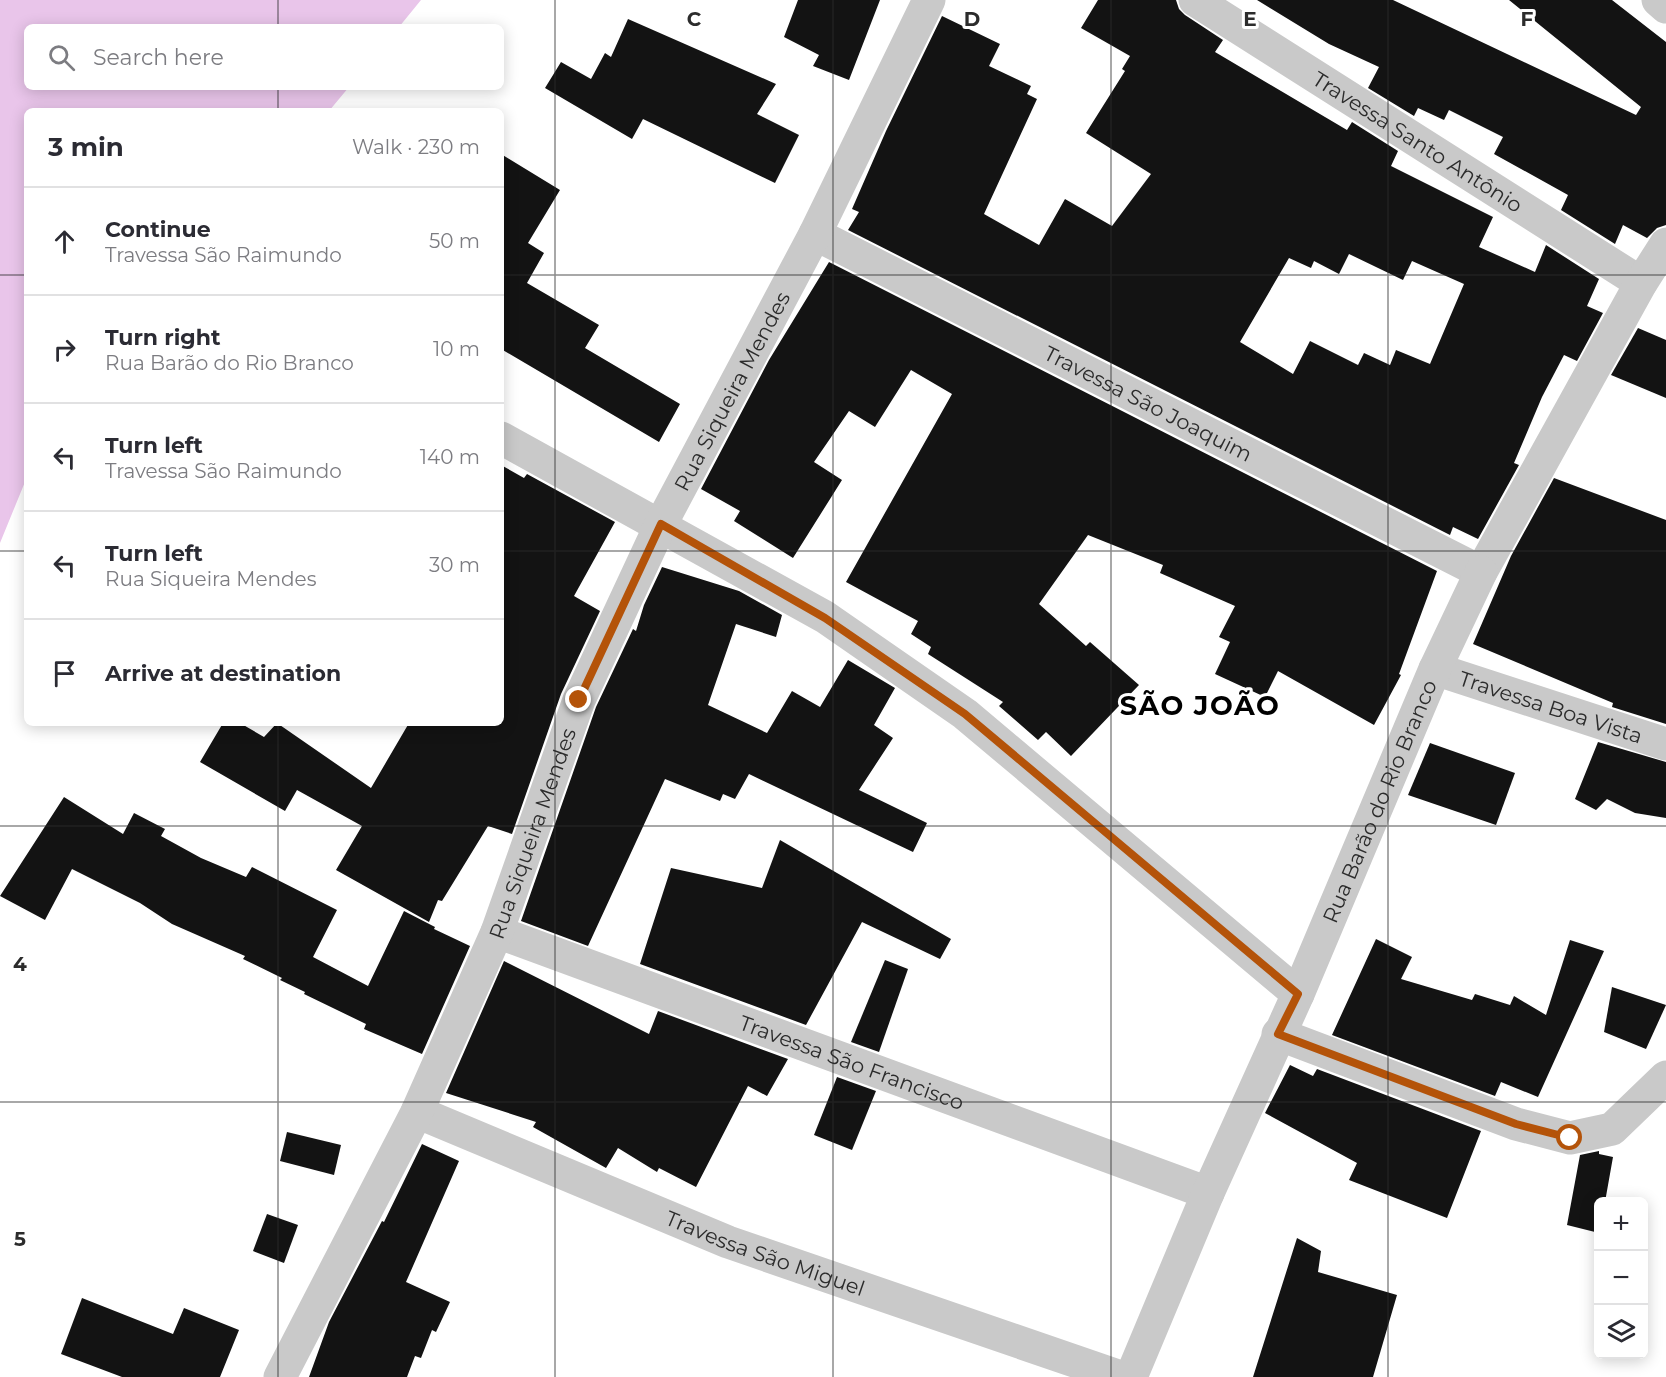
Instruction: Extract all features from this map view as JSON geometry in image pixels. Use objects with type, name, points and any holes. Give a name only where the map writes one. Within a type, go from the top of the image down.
[{"type":"street","name":"Rua Siqueira Mendes","points":[[280,1377],[417,1112],[497,932],[579,700],[661,524],[815,234],[929,0]]},
{"type":"street","name":"Travessa Santo Antônio","points":[[1195,0],[1641,283]]},
{"type":"street","points":[[1658,0],[1666,7]]},
{"type":"street","name":"Travessa São Joaquim","points":[[815,234],[1481,572]]},
{"type":"street","name":"Rua Barão do Rio Branco","points":[[1131,1377],[1208,1193],[1298,994],[1436,669],[1481,572],[1641,283],[1666,244]]},
{"type":"street","points":[[504,440],[661,524],[825,618],[965,714],[1298,994]]},
{"type":"street","name":"Travessa Boa Vista","points":[[1436,669],[1666,744]]},
{"type":"street","name":"Travessa São Francisco","points":[[497,932],[1208,1193]]},
{"type":"street","points":[[1278,1034],[1516,1124],[1570,1138],[1612,1129],[1666,1077]]},
{"type":"street","name":"Travessa São Miguel","points":[[417,1112],[728,1242],[1121,1377]]},
{"type":"shaded area","points":[[0,0],[421,0],[401,24],[24,24],[24,90],[346,90],[332,108],[24,108],[24,484],[0,543]]},
{"type":"building","points":[[798,0],[880,0],[849,80],[813,66],[819,55],[784,37]]},
{"type":"building","points":[[1098,0],[1176,0],[1179,9],[1185,15],[1223,40],[1215,52],[1347,130],[1352,122],[1398,151],[1391,166],[1493,217],[1479,247],[1535,272],[1546,245],[1599,279],[1587,306],[1603,313],[1577,361],[1564,355],[1542,397],[1514,463],[1519,465],[1478,539],[1453,527],[1450,535],[848,230],[859,212],[852,209],[886,131],[942,16],[1000,44],[989,66],[1031,86],[1027,94],[1037,99],[984,214],[1039,245],[1065,199],[1112,226],[1151,174],[1086,133],[1125,71],[1122,69],[1130,56],[1081,28]],"holes":[[[1349,254],[1403,280],[1412,261],[1464,284],[1430,364],[1396,350],[1390,365],[1364,353],[1358,365],[1310,341],[1293,374],[1240,342],[1289,258],[1311,268],[1314,261],[1339,274]]]},
{"type":"building","points":[[1257,0],[1393,0],[1636,115],[1641,107],[1509,0],[1612,0],[1666,42],[1666,225],[1657,228],[1647,238],[1623,225],[1615,244],[1561,210],[1568,195],[1494,154],[1503,137],[1449,110],[1444,120],[1418,108],[1414,116],[1368,88],[1379,67],[1329,44]]},
{"type":"building","points":[[628,19],[776,84],[757,114],[799,135],[775,183],[643,119],[632,139],[545,88],[561,62],[591,79],[605,53],[611,57]]},
{"type":"building","points":[[504,156],[560,190],[528,243],[544,253],[527,283],[599,325],[585,348],[680,404],[659,442],[504,351]]},
{"type":"building","points":[[829,262],[1437,571],[1399,674],[1401,675],[1374,725],[1278,671],[1265,697],[1215,674],[1230,642],[1219,637],[1235,606],[1160,573],[1163,565],[1088,535],[1039,604],[1086,646],[1090,642],[1139,685],[1071,756],[1046,732],[1038,740],[999,706],[1003,702],[928,654],[931,647],[911,634],[918,621],[846,582],[952,394],[911,370],[875,427],[849,411],[814,462],[842,480],[793,558],[734,521],[740,511],[701,489],[769,360]]},
{"type":"building","points":[[1638,328],[1666,340],[1666,398],[1611,375]]},
{"type":"building","points":[[504,467],[524,478],[527,474],[615,522],[574,596],[600,611],[561,694],[512,834],[488,826],[442,901],[438,900],[429,922],[336,870],[362,826],[297,790],[285,811],[200,762],[221,726],[245,726],[264,737],[274,726],[281,726],[371,788],[407,726],[504,726]]},
{"type":"building","points":[[1554,478],[1666,520],[1666,724],[1612,707],[1613,703],[1473,644],[1511,556]]},
{"type":"building","points":[[662,567],[739,591],[782,615],[776,637],[736,624],[708,705],[767,733],[792,691],[820,707],[848,660],[895,688],[874,725],[893,738],[859,790],[927,823],[913,852],[749,774],[735,799],[723,794],[720,801],[665,779],[588,946],[521,921],[596,707],[633,629],[636,631],[644,605]]},
{"type":"building","points":[[1598,742],[1666,762],[1666,818],[1635,813],[1607,799],[1596,810],[1575,799]]},
{"type":"building","points":[[1430,743],[1515,773],[1496,825],[1408,795]]},
{"type":"building","points":[[64,797],[123,834],[134,813],[165,829],[161,836],[201,858],[246,877],[252,867],[337,910],[313,957],[368,986],[404,911],[435,927],[434,929],[470,946],[422,1054],[364,1029],[366,1024],[304,994],[305,992],[280,980],[282,978],[243,959],[245,956],[172,924],[140,903],[72,869],[45,920],[0,896]]},
{"type":"building","points":[[780,840],[951,939],[940,959],[862,922],[806,1025],[640,964],[671,868],[762,888]]},
{"type":"building","points":[[1376,939],[1412,957],[1401,979],[1472,1000],[1475,994],[1510,1005],[1514,996],[1546,1015],[1570,940],[1604,951],[1538,1097],[1501,1082],[1495,1096],[1332,1035]]},
{"type":"building","points":[[885,960],[908,969],[879,1052],[851,1042]]},
{"type":"building","points":[[504,961],[649,1034],[658,1011],[788,1059],[767,1096],[748,1086],[696,1187],[659,1168],[657,1172],[618,1148],[606,1168],[533,1127],[536,1122],[446,1093]]},
{"type":"building","points":[[1612,987],[1666,1005],[1646,1049],[1604,1032]]},
{"type":"building","points":[[1290,1065],[1313,1076],[1317,1069],[1481,1131],[1447,1218],[1349,1180],[1357,1163],[1265,1113]]},
{"type":"building","points":[[837,1077],[876,1091],[852,1150],[814,1135]]},
{"type":"building","points":[[287,1132],[341,1145],[334,1175],[280,1161]]},
{"type":"building","points":[[422,1144],[459,1161],[406,1282],[450,1302],[436,1332],[432,1330],[421,1358],[415,1356],[407,1377],[309,1377],[329,1322],[382,1221],[384,1222]]},
{"type":"building","points":[[1599,1151],[1599,1154],[1613,1157],[1606,1197],[1594,1197],[1594,1232],[1567,1225],[1580,1155]]},
{"type":"building","points":[[267,1214],[298,1225],[284,1263],[253,1251]]},
{"type":"building","points":[[1297,1238],[1321,1251],[1318,1272],[1397,1295],[1373,1377],[1253,1377]]},
{"type":"building","points":[[82,1298],[173,1334],[184,1308],[239,1330],[220,1377],[122,1377],[61,1354]]},
{"type":"district","name":"SÃO JOÃO","points":[[1200,705]]},
{"type":"route","points":[[579,700],[661,524],[825,618],[965,714],[1298,994],[1278,1034],[1516,1124],[1570,1138]]}]
